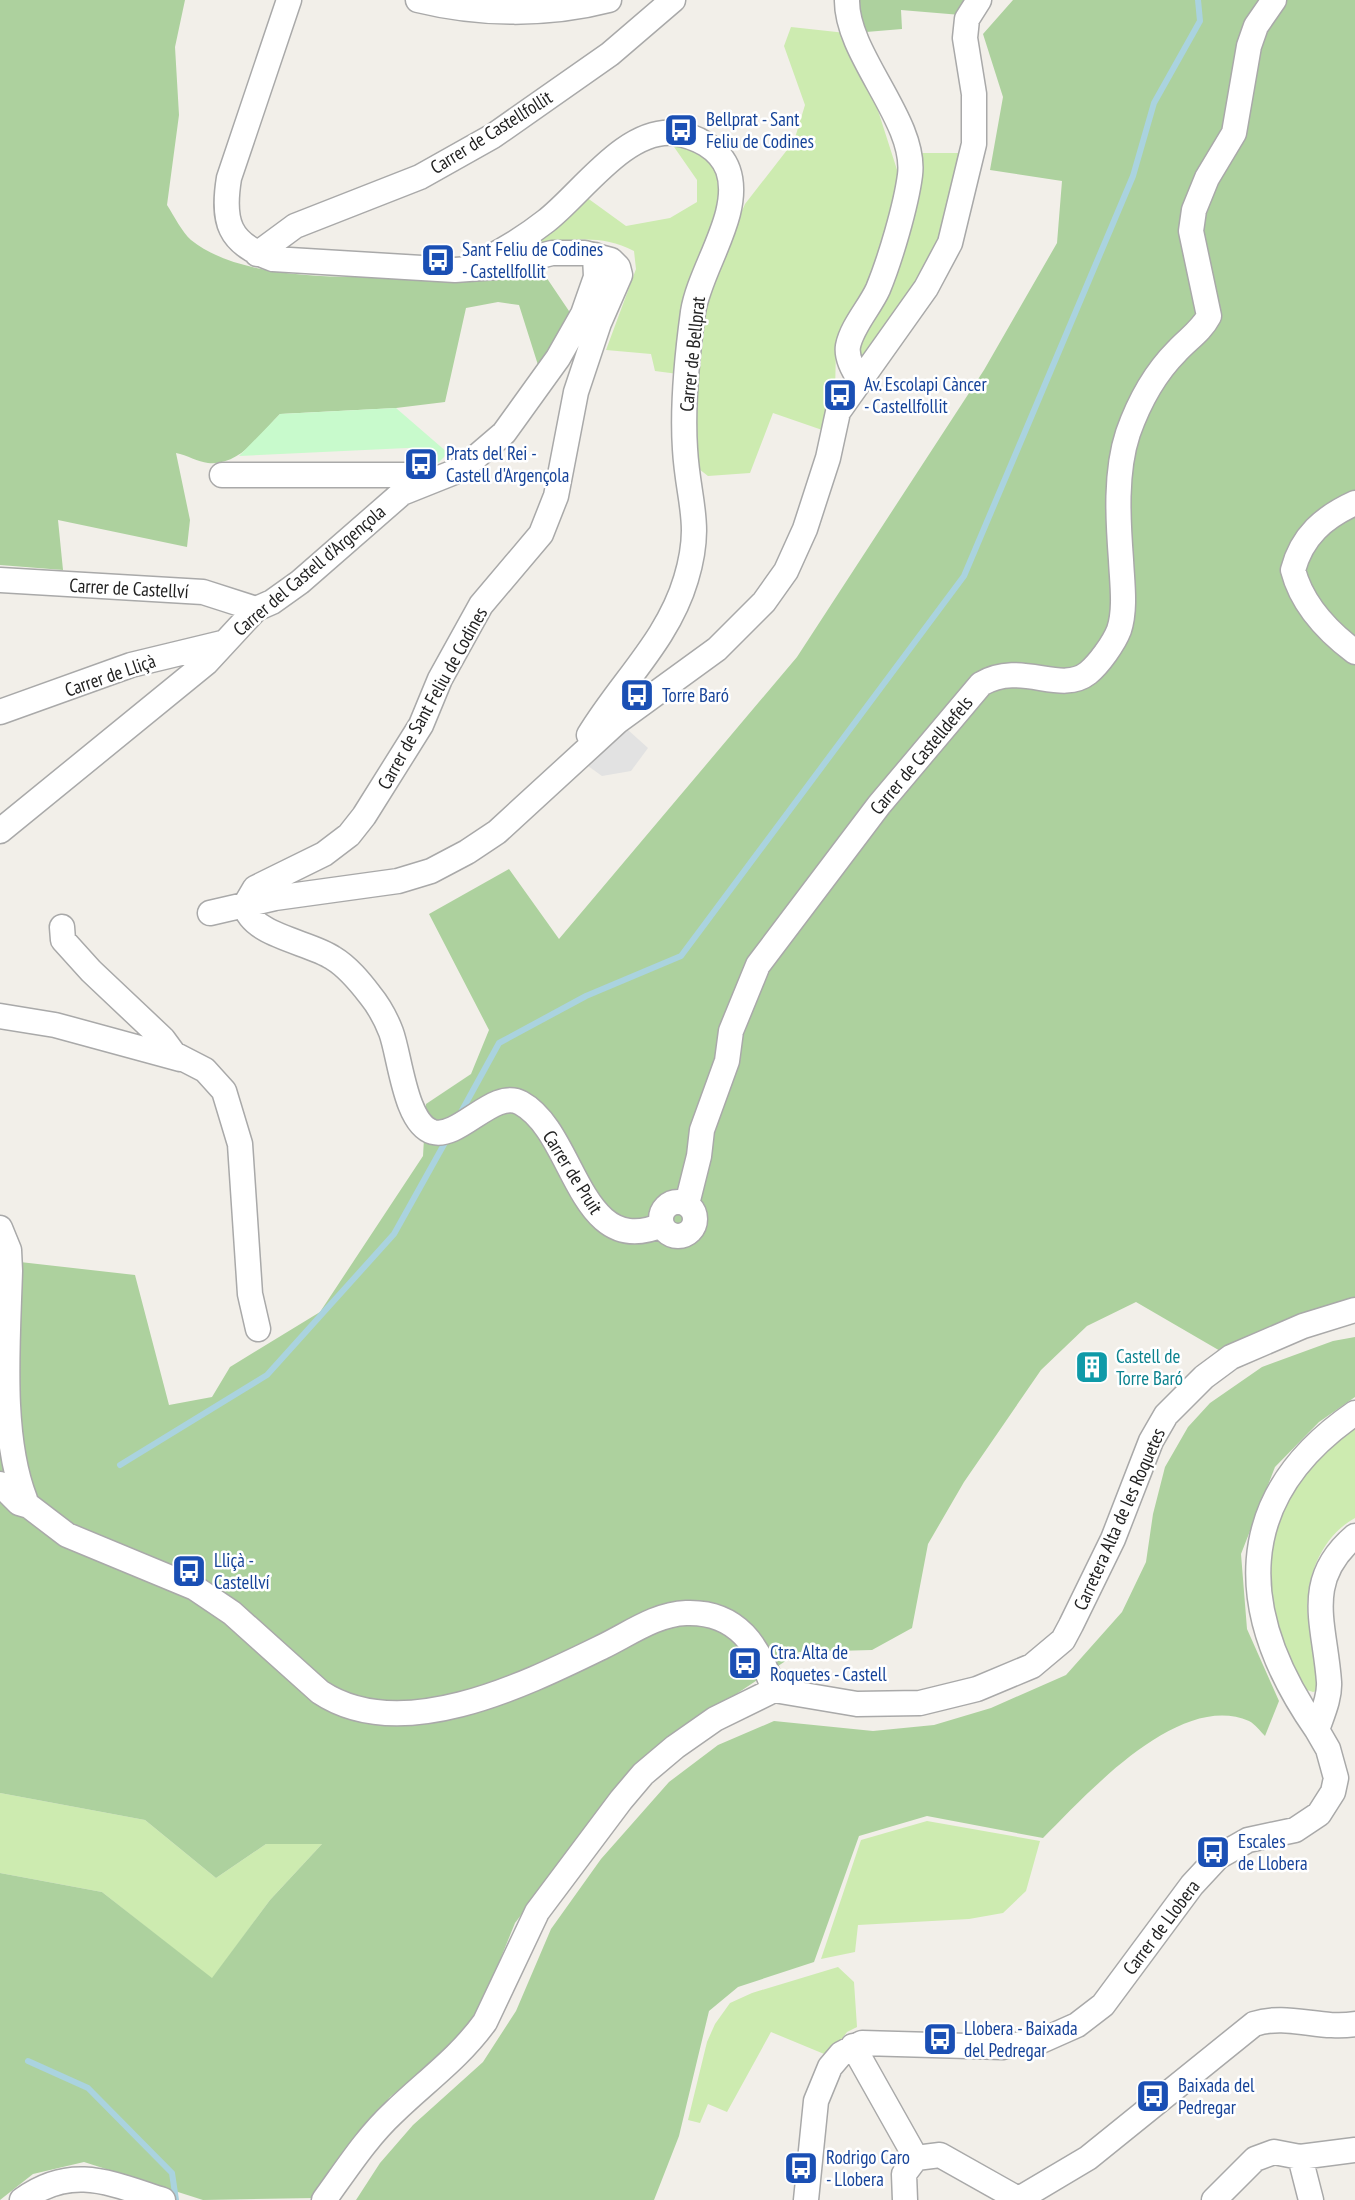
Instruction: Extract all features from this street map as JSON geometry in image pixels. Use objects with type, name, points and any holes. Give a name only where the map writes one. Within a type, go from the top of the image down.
[{"type":"street","points":[[289,0],[242,134],[224,208],[230,227],[240,242],[257,254],[297,261],[455,270],[496,267],[552,253],[595,255]]},
{"type":"street","points":[[435,1],[529,11],[565,9],[609,0]]},
{"type":"street","name":"Carrer de Castellfollit","points":[[257,254],[295,226],[420,177],[493,136],[610,54],[673,0]]},
{"type":"street","points":[[847,0],[856,37],[903,138],[911,166],[890,259],[877,290],[848,342],[847,355],[860,380]]},
{"type":"street","points":[[209,913],[308,893],[398,881],[431,871],[497,832],[618,721],[717,649],[764,602],[786,571],[805,529],[828,458],[838,412],[926,288],[950,243],[974,144],[974,94],[965,38],[967,19],[979,0]]},
{"type":"street","name":"Carrer de Castelldefels","points":[[662,1224],[662,1214],[667,1206],[677,1202],[687,1204],[699,1156],[702,1130],[727,1061],[731,1031],[758,965],[879,804],[981,684],[1000,674],[1071,681],[1088,673],[1120,629],[1122,598],[1118,515],[1127,436],[1141,400],[1157,375],[1176,351],[1203,327],[1209,316],[1192,231],[1194,210],[1207,178],[1234,133],[1256,26],[1274,0]]},
{"type":"street","name":"Carrer de Bellprat","points":[[455,270],[479,263],[509,247],[548,219],[615,156],[654,136],[670,133],[686,135],[707,144],[720,156],[728,171],[730,196],[727,216],[695,299],[688,355],[684,431],[696,528],[694,553],[676,610],[665,630],[614,697],[577,757]]},
{"type":"street","name":"Carrer del Castell d'Argençola","points":[[0,831],[206,663],[256,609],[272,602],[300,582],[401,493],[462,470],[503,433],[558,358],[583,314],[596,277],[595,255]]},
{"type":"street","name":"Carrer de Sant Feliu de Codines","points":[[245,905],[255,888],[324,854],[357,825],[421,725],[440,679],[481,605],[541,534],[556,496],[576,392],[599,323],[620,275],[618,267],[611,260],[595,255]]},
{"type":"street","points":[[222,475],[401,477],[462,470]]},
{"type":"street","points":[[1355,503],[1322,521],[1303,545],[1293,570],[1311,610],[1337,638],[1355,652]]},
{"type":"street","name":"Carrer de Castellví","points":[[0,580],[203,592],[256,609]]},
{"type":"street","name":"Carrer de Lliçà","points":[[0,712],[103,674],[222,643]]},
{"type":"street","name":"Carrer de Pruit","points":[[245,905],[247,912],[258,925],[315,947],[335,959],[372,998],[391,1033],[407,1096],[422,1125],[433,1132],[447,1132],[495,1105],[510,1100],[520,1102],[555,1139],[599,1216],[616,1229],[651,1229],[662,1224]]},
{"type":"street","points":[[62,927],[63,940],[90,971],[163,1039],[174,1054],[213,1076],[224,1091],[234,1116],[240,1144],[250,1294],[258,1329]]},
{"type":"street","points":[[0,1016],[55,1025],[184,1060]]},
{"type":"street","points":[[0,1228],[9,1251],[10,1271],[3,1414],[15,1484],[29,1506],[67,1535],[146,1566],[216,1600],[320,1692],[335,1702],[366,1713],[398,1715],[482,1697],[546,1674],[655,1620],[684,1613],[723,1619],[746,1635],[758,1650],[774,1690],[715,1719],[643,1774],[586,1844],[537,1912],[485,2022],[446,2067],[373,2133],[324,2200]]},
{"type":"street","name":"Carretera Alta de les Roquetes","points":[[774,1690],[858,1704],[920,1703],[977,1689],[1032,1666],[1063,1640],[1112,1539],[1151,1441],[1166,1415],[1204,1377],[1231,1357],[1303,1326],[1355,1310]]},
{"type":"street","name":"Carrer de Llobera","points":[[853,2046],[887,2043],[1003,2047],[1041,2041],[1077,2025],[1103,2006],[1192,1885],[1218,1857],[1248,1840],[1295,1829],[1319,1814],[1334,1792],[1334,1763],[1296,1698],[1274,1652],[1263,1620],[1257,1574],[1259,1544],[1266,1520],[1291,1471],[1315,1443],[1355,1413]]},
{"type":"street","points":[[0,1484],[19,1503],[29,1506]]},
{"type":"street","points":[[1317,1730],[1328,1694],[1320,1629],[1320,1587],[1329,1566],[1355,1536]]},
{"type":"street","points":[[1296,1698],[1318,1701],[1328,1694]]},
{"type":"street","points":[[905,2200],[904,2174],[916,2158],[940,2155],[1020,2199],[1088,2158],[1254,2024],[1274,2019],[1334,2027],[1355,2024]]},
{"type":"street","points":[[806,2200],[811,2134],[822,2084],[830,2067],[853,2046],[916,2158]]},
{"type":"street","points":[[1214,2200],[1255,2159],[1273,2152],[1300,2157],[1355,2150]]},
{"type":"street","points":[[1300,2157],[1311,2200]]},
{"type":"street","points":[[23,2200],[45,2186],[75,2178],[110,2182],[163,2200]]},
{"type":"green space","points":[[0,0],[185,0],[175,47],[179,115],[167,205],[191,240],[223,258],[263,269],[309,275],[358,277],[538,265],[571,314],[538,365],[519,305],[498,302],[466,308],[445,402],[396,408],[280,414],[248,447],[230,459],[208,463],[176,453],[190,520],[187,547],[58,520],[63,570],[0,565]]},
{"type":"green space","points":[[856,0],[969,0],[961,15],[901,10],[902,29],[866,32]]},
{"type":"green space","points":[[1013,0],[1355,0],[1355,1299],[1222,1352],[1136,1302],[1087,1326],[1041,1370],[964,1482],[928,1544],[912,1628],[872,1650],[799,1652],[681,1731],[633,1767],[515,1923],[481,2007],[461,2040],[390,2097],[314,2198],[203,2200],[84,2162],[33,2174],[0,2200],[0,1873],[102,1892],[212,1978],[270,1900],[322,1844],[266,1844],[216,1878],[145,1820],[0,1793],[0,1370],[20,1262],[135,1275],[169,1405],[212,1397],[230,1367],[320,1312],[423,1156],[426,1104],[471,1074],[489,1030],[429,914],[509,869],[559,939],[797,657],[984,370],[1057,243],[1062,181],[990,170],[1003,97],[983,34]]},
{"type":"green space","points":[[791,27],[846,33],[874,98],[899,176],[893,211],[874,272],[836,347],[835,394],[828,432],[773,413],[750,473],[708,476],[699,469],[695,399],[702,319],[716,270],[745,204],[794,141],[805,105],[784,46]]},
{"type":"green space","points":[[672,144],[693,149],[707,158],[717,172],[724,193],[678,374],[655,371],[651,354],[606,350],[636,269],[634,251],[622,245],[597,240],[534,243],[586,197],[626,226],[670,218],[697,202],[697,180]]},
{"type":"green space","points":[[920,153],[963,153],[942,243],[863,360],[855,356]]},
{"type":"green space","points":[[396,408],[448,453],[438,463],[420,449],[407,448],[239,456],[280,414]]},
{"type":"green space","points":[[1355,1337],[1355,1397],[1319,1422],[1275,1467],[1241,1554],[1247,1629],[1279,1701],[1265,1736],[1249,1721],[1222,1716],[1193,1720],[1165,1733],[1136,1752],[1084,1797],[1043,1838],[927,1816],[859,1836],[814,1962],[738,1987],[709,2011],[679,2136],[654,2200],[356,2200],[380,2163],[413,2125],[483,2062],[516,2011],[551,1929],[601,1859],[669,1782],[718,1745],[774,1721],[873,1731],[934,1725],[991,1708],[1066,1675],[1122,1612],[1146,1562],[1153,1514],[1165,1467],[1188,1427],[1210,1403],[1262,1367],[1333,1341]]},
{"type":"green space","points":[[1355,1422],[1355,1518],[1331,1538],[1322,1551],[1308,1595],[1309,1626],[1320,1682],[1320,1690],[1313,1692],[1307,1690],[1293,1670],[1273,1625],[1267,1543],[1301,1470]]},
{"type":"green space","points":[[0,1793],[145,1820],[216,1878],[266,1844],[323,1843],[270,1900],[212,1979],[102,1892],[0,1873]]},
{"type":"green space","points":[[927,1821],[1040,1841],[1026,1891],[1003,1913],[969,1919],[858,1925],[855,1952],[821,1959],[861,1840]]},
{"type":"green space","points":[[838,1967],[854,1982],[857,2027],[847,2032],[829,2056],[771,2032],[727,2112],[708,2104],[700,2123],[688,2120],[707,2042],[715,2024],[730,2003],[752,1993]]},
{"type":"shaded area","points":[[618,721],[648,748],[631,771],[602,776],[577,758]]},
{"type":"waterway","points":[[460,1114],[499,1043],[586,996],[681,956],[964,576],[1133,176],[1154,103],[1200,21],[1198,0]]},
{"type":"waterway","points":[[120,1465],[267,1375],[394,1234],[447,1139]]},
{"type":"waterway","points":[[28,2061],[88,2088],[172,2173],[176,2200]]},
{"type":"place","name":"Bellprat - Sant Feliu de Codines","points":[[681,130]]},
{"type":"place","name":"Sant Feliu de Codines - Castellfollit","points":[[438,260]]},
{"type":"place","name":"Av. Escolapi Càncer - Castellfollit","points":[[840,395]]},
{"type":"place","name":"Prats del Rei - Castell d'Argençola","points":[[421,464]]},
{"type":"place","name":"Torre Baró","points":[[637,695]]},
{"type":"place","name":"Castell de Torre Baró","points":[[1092,1367]]},
{"type":"place","name":"Lliçà - Castellví","points":[[189,1571]]},
{"type":"place","name":"Ctra. Alta de Roquetes - Castell","points":[[745,1663]]},
{"type":"place","name":"Escales de Llobera","points":[[1213,1852]]},
{"type":"place","name":"Llobera - Baixada del Pedregar","points":[[940,2039]]},
{"type":"place","name":"Baixada del Pedregar","points":[[1153,2096]]},
{"type":"place","name":"Rodrigo Caro - Llobera","points":[[801,2168]]}]
